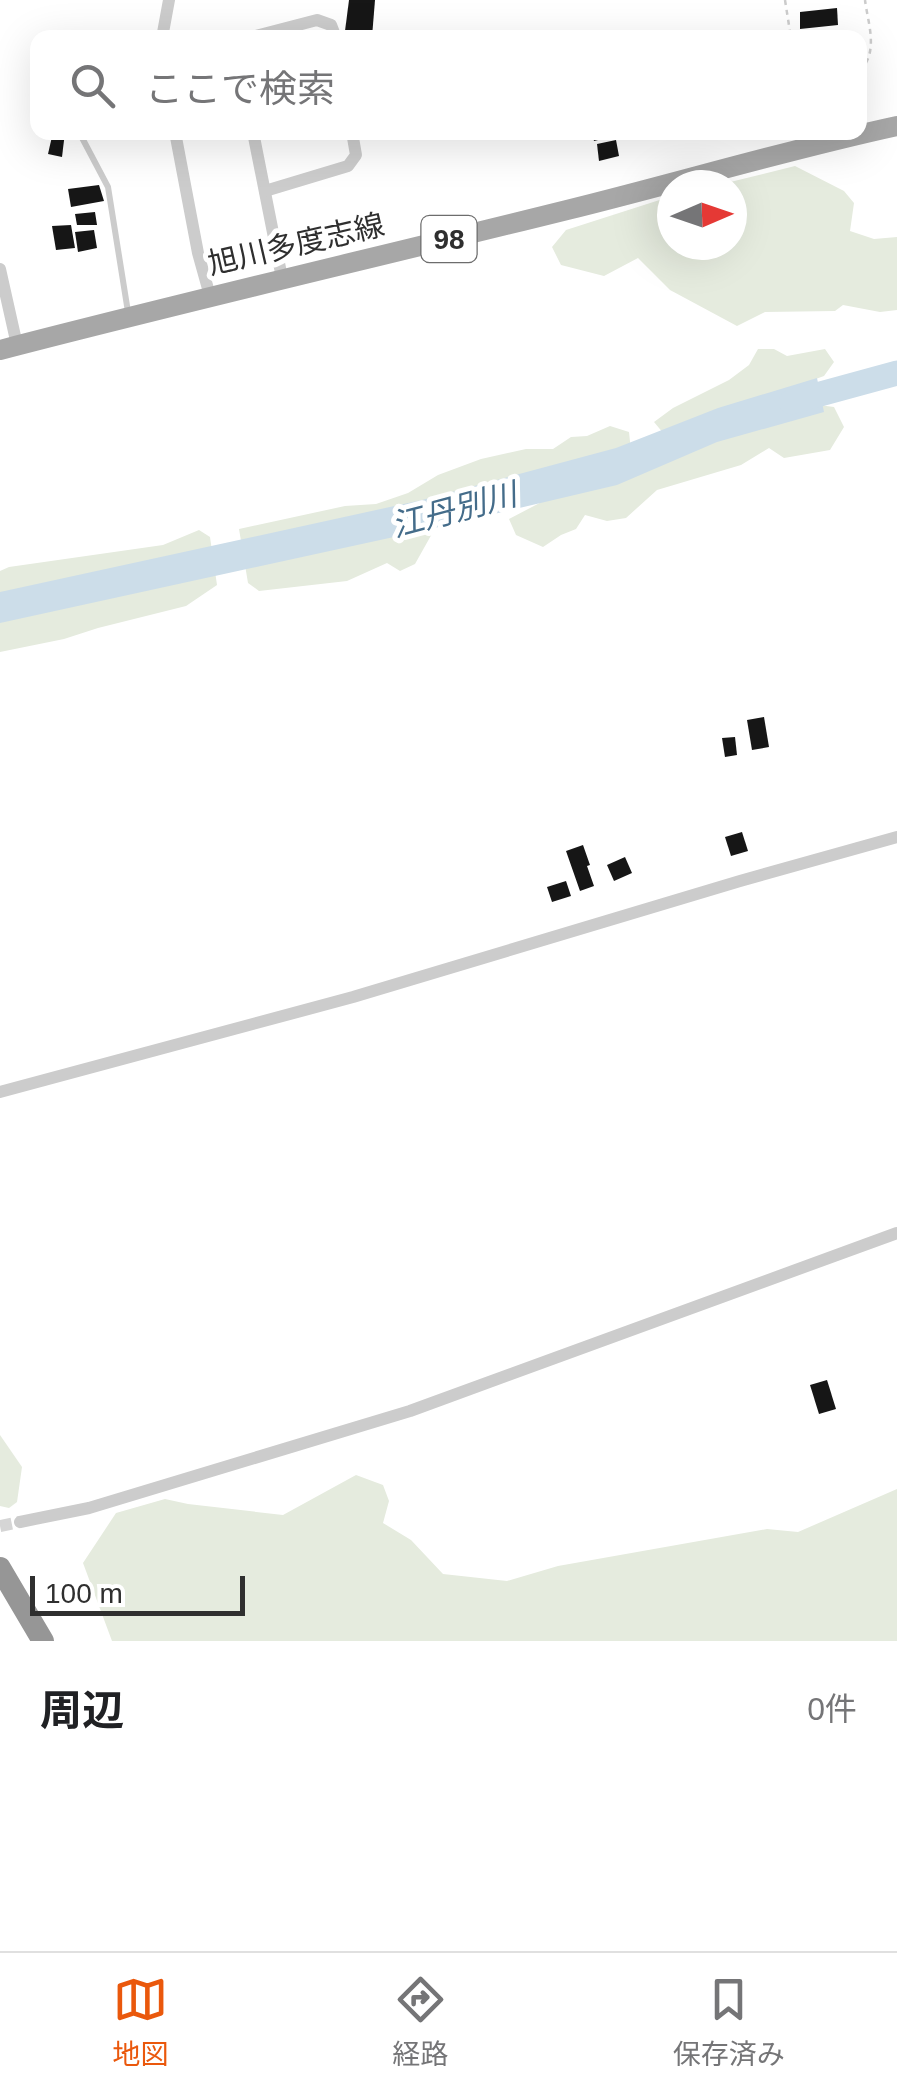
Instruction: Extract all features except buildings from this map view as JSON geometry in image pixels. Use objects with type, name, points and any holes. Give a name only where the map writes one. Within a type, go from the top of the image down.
[{"type":"highway","points":[[0,1568],[43,1641]]},
{"type":"main road","name":"旭川多度志線","points":[[867,133],[897,126]]},
{"type":"main road","name":"旭川多度志線","points":[[9,348],[569,210],[833,140]]},
{"type":"street","points":[[163,30],[169,0]]},
{"type":"street","points":[[279,30],[317,20],[331,25],[333,30]]},
{"type":"street","points":[[176,140],[210,296]]},
{"type":"street","points":[[254,140],[282,278]]},
{"type":"street","points":[[264,191],[348,166],[356,155],[353,140]]},
{"type":"street","points":[[0,269],[9,348]]},
{"type":"street","points":[[0,1092],[353,997],[897,837]]},
{"type":"street","points":[[20,1522],[89,1508],[410,1411],[897,1232]]},
{"type":"lane","points":[[83,140],[108,187],[129,316]]},
{"type":"path","points":[[785,0],[790,30]]},
{"type":"path","points":[[865,0],[871,36],[867,63]]},
{"type":"shaded area","points":[[795,166],[844,191],[854,203],[850,231],[874,239],[897,237],[897,310],[880,312],[843,305],[835,311],[765,312],[737,326],[670,290],[638,258],[604,276],[561,265],[552,247],[566,230],[657,201],[657,260],[747,260],[747,178]]},
{"type":"shaded area","points":[[758,349],[774,349],[787,356],[825,349],[834,362],[824,376],[664,434],[654,422],[729,380],[749,365]]},
{"type":"shaded area","points":[[811,404],[834,407],[844,427],[830,450],[784,458],[769,448],[741,465],[657,490],[626,518],[607,521],[585,515],[576,529],[543,547],[516,535],[509,519],[553,496]]},
{"type":"shaded area","points":[[610,426],[629,432],[631,451],[447,507],[415,564],[400,571],[387,563],[347,581],[259,591],[248,583],[239,529],[345,506],[376,504],[481,459],[526,449],[553,449],[571,437],[587,436]]},
{"type":"shaded area","points":[[199,530],[210,537],[217,585],[186,606],[0,652],[0,571],[163,545]]},
{"type":"shaded area","points":[[0,1435],[22,1467],[17,1502],[9,1508],[0,1506]]},
{"type":"shaded area","points":[[356,1475],[383,1485],[389,1501],[383,1523],[411,1540],[443,1574],[507,1581],[558,1566],[767,1529],[798,1532],[897,1489],[897,1641],[112,1641],[83,1563],[116,1513],[165,1499],[283,1515]]},
{"type":"water","points":[[817,378],[824,412],[717,442],[617,485],[0,623],[0,592],[422,500],[616,448],[718,408]]},
{"type":"waterway","name":"江丹別川","points":[[791,402],[897,373]]},
{"type":"tunnel","points":[[0,1526],[20,1522]]}]
